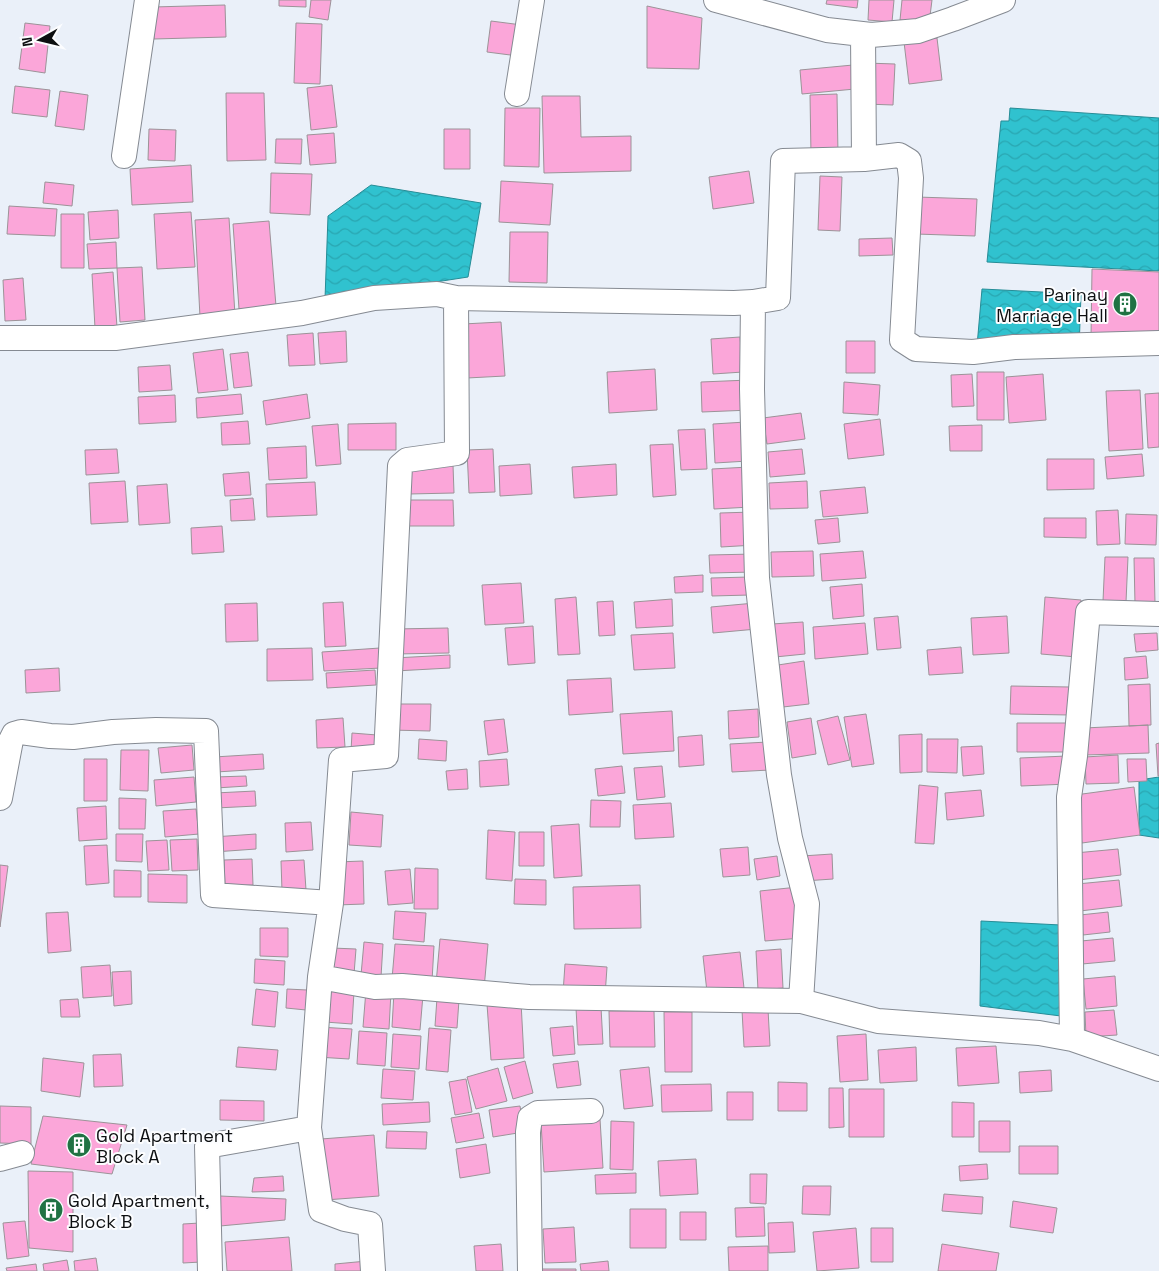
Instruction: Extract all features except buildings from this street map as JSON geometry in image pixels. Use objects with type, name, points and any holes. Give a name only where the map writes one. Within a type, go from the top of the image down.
[{"type":"street","points":[[124,156],[147,0]]},
{"type":"street","points":[[517,94],[532,0]]},
{"type":"street","points":[[716,0],[827,30],[871,35],[918,31],[1003,0]]},
{"type":"street","points":[[863,34],[864,159]]},
{"type":"street","points":[[0,338],[115,338],[302,313],[374,298],[438,294],[456,298],[714,302],[754,302],[778,298],[783,161],[864,159],[899,155],[909,161],[911,178],[902,340],[916,349],[973,352],[1014,348],[1159,343]]},
{"type":"street","points":[[373,1271],[370,1224],[344,1219],[321,1210],[309,1128],[320,977],[332,903],[341,760],[386,756],[400,466],[408,460],[457,453],[456,298]]},
{"type":"street","points":[[754,302],[752,389],[757,578],[779,775],[790,838],[807,904],[801,1001]]},
{"type":"street","points":[[1072,1039],[1069,798],[1075,756],[1088,612],[1159,614]]},
{"type":"street","points":[[0,798],[11,740],[14,734],[21,732],[74,737],[113,732],[156,730],[206,731],[213,895],[332,903]]},
{"type":"street","points":[[320,977],[375,987],[402,986],[529,997],[801,1001],[878,1021],[1039,1033],[1072,1039],[1159,1069]]},
{"type":"street","points":[[530,1271],[528,1132],[530,1118],[538,1113],[591,1111]]},
{"type":"street","points":[[210,1271],[207,1146],[309,1128]]},
{"type":"water","points":[[1010,108],[1159,118],[1159,271],[987,262],[1001,121],[1009,121]]},
{"type":"water","points":[[371,185],[481,203],[468,277],[325,299],[328,216]]},
{"type":"water","points":[[982,289],[1081,294],[1079,350],[977,346]]},
{"type":"water","points":[[1159,777],[1159,838],[1139,835],[1139,780]]},
{"type":"water","points":[[981,921],[1061,925],[1061,1016],[980,1006]]},
{"type":"place","name":"Parinay Marriage Hall","points":[[1125,304]]},
{"type":"place","name":"Gold Apartment Block A","points":[[79,1145]]},
{"type":"place","name":"Gold Apartment, Block B","points":[[51,1210]]}]
